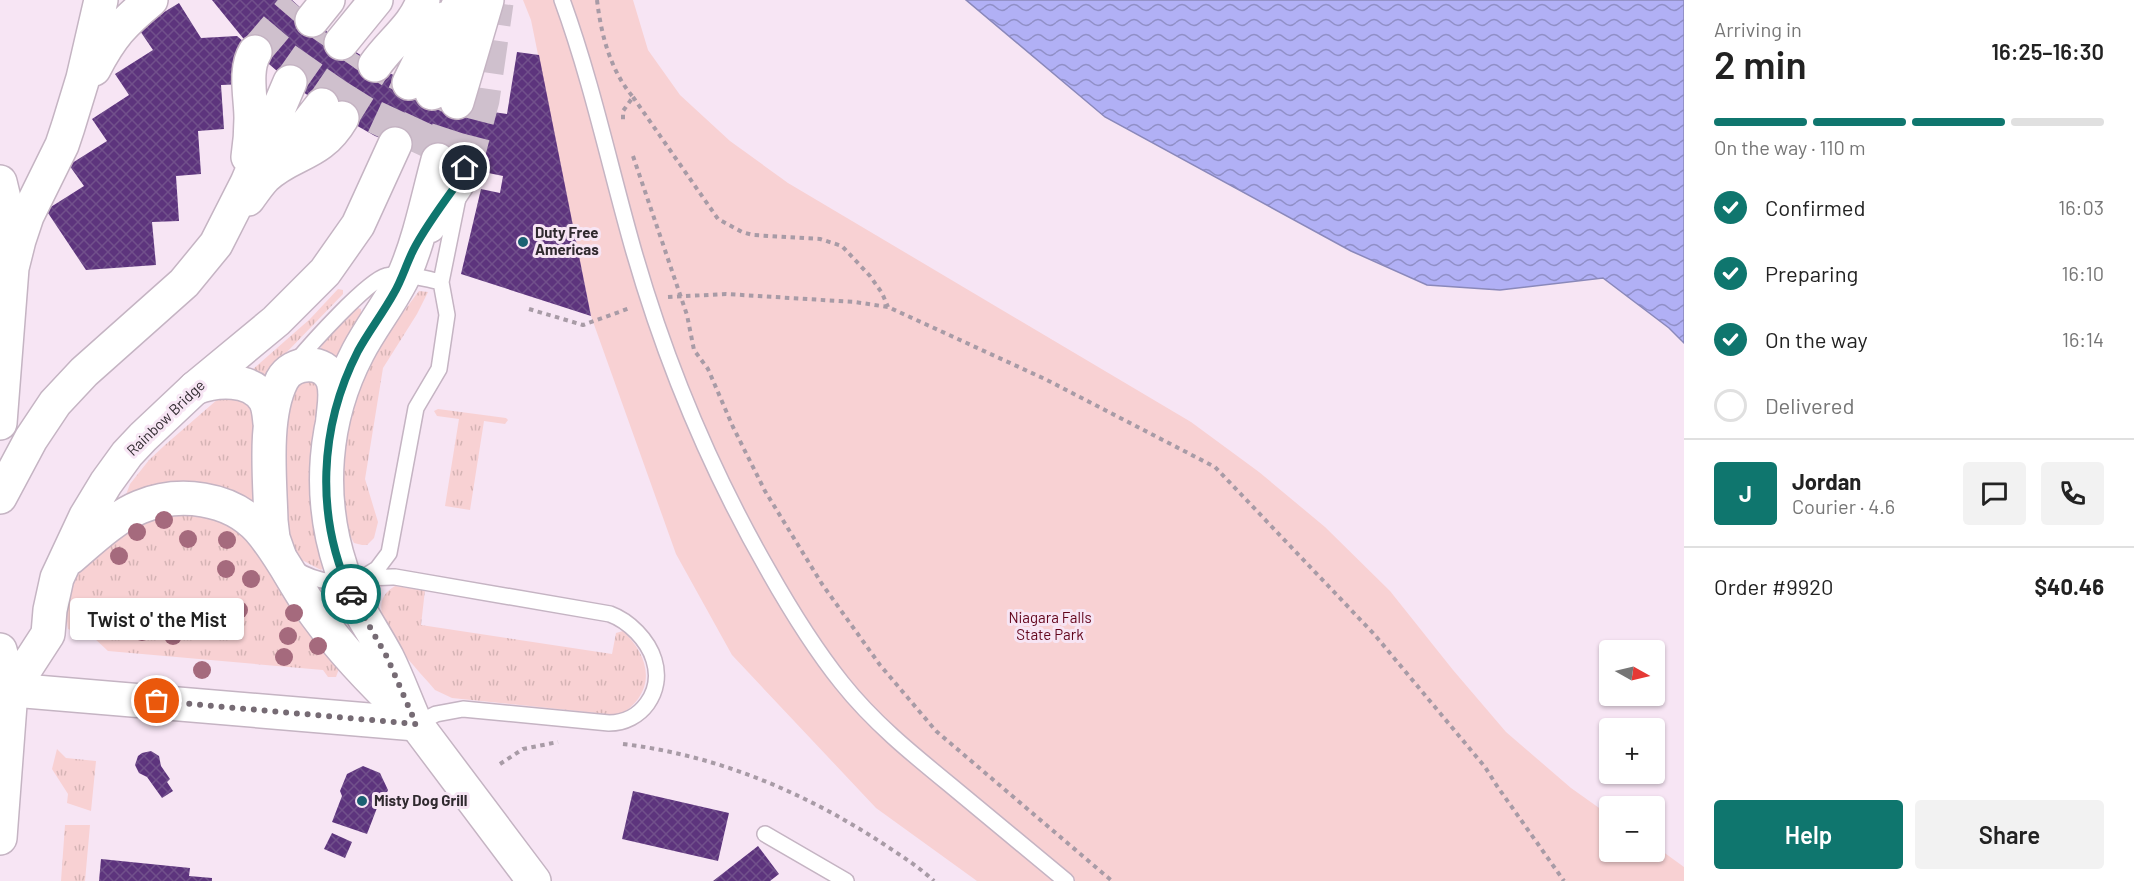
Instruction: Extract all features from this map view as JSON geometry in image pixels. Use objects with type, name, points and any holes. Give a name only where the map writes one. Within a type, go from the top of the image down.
[{"type":"main road","points":[[74,111],[130,0]]},
{"type":"main road","points":[[107,44],[129,18],[152,0]]},
{"type":"main road","points":[[329,27],[351,0]]},
{"type":"main road","points":[[329,27],[376,0]]},
{"type":"main road","points":[[329,27],[401,0]]},
{"type":"main road","points":[[329,27],[389,46],[410,24],[423,0]]},
{"type":"main road","points":[[0,423],[12,268],[22,228],[62,145],[74,111],[83,78],[95,3]]},
{"type":"main road","points":[[438,95],[477,5]]},
{"type":"main road","points":[[250,63],[298,87],[335,129],[320,145],[255,168],[251,120],[250,63]]},
{"type":"main road","points":[[0,497],[31,439],[55,403],[84,372],[184,283],[216,244],[298,87]]},
{"type":"main road","points":[[416,724],[387,657],[359,611],[353,580],[334,544],[328,516],[326,486],[329,437],[343,384],[358,351],[436,215],[428,157]]},
{"type":"main road","points":[[343,248],[388,186],[428,157]]},
{"type":"main road","points":[[407,266],[411,250],[419,177],[428,157]]},
{"type":"main road","name":"Rainbow Bridge","points":[[5,690],[48,634],[53,593],[63,564],[95,499],[116,468],[143,437],[195,388],[290,308],[325,273],[343,248],[363,213],[428,157]]},
{"type":"main road","points":[[0,182],[9,219],[10,290]]},
{"type":"main road","points":[[270,423],[276,396],[286,372],[308,364],[320,367],[329,374],[334,382],[333,420]]},
{"type":"main road","points":[[195,388],[219,382],[245,386],[260,394],[266,401],[270,423],[271,521],[273,538],[279,555]]},
{"type":"main road","points":[[63,564],[94,538],[139,508],[162,500],[184,498],[207,501],[243,515],[257,527],[279,555],[300,593],[317,617],[360,670],[416,724],[534,881]]},
{"type":"main road","points":[[0,650],[5,690],[0,838]]},
{"type":"main road","points":[[5,690],[416,724]]},
{"type":"lane","points":[[562,0],[612,165],[649,301],[674,373],[712,465],[777,586],[824,659],[843,684],[882,726],[1066,881]]},
{"type":"lane","points":[[353,580],[377,569],[388,553],[416,408],[440,369],[447,315],[441,282],[428,157]]},
{"type":"lane","points":[[286,372],[377,279],[394,274],[407,266],[441,282]]},
{"type":"lane","points":[[279,555],[294,569],[311,578],[328,582],[395,577],[610,614],[623,620],[637,633],[651,652],[655,662],[651,696],[639,714],[625,722],[609,723],[463,709],[436,714],[416,724]]},
{"type":"lane","points":[[765,834],[831,877],[846,881]]},
{"type":"path","points":[[597,0],[611,62],[622,85],[633,97],[718,219],[742,232],[753,235],[820,239],[842,246],[870,276],[882,293],[888,307]]},
{"type":"path","points":[[624,124],[623,111],[633,97]]},
{"type":"path","points":[[633,156],[687,315],[691,344],[708,369],[733,427],[765,491],[817,576],[880,665],[916,710],[954,748],[1112,881]]},
{"type":"path","points":[[529,309],[583,326],[649,301],[680,295],[726,294],[855,302],[888,307],[1045,379],[1215,467],[1374,634],[1485,766],[1564,881]]},
{"type":"path","points":[[500,764],[523,749],[549,742],[568,741]]},
{"type":"path","points":[[621,744],[652,748],[704,760],[782,789],[856,826],[900,854],[934,881]]},
{"type":"green space","name":"Niagara Falls State Park","points":[[523,0],[633,0],[648,50],[680,95],[730,141],[788,183],[1191,422],[1259,472],[1325,527],[1390,591],[1506,732],[1571,788],[1599,808],[1599,862],[1665,862],[1665,853],[1684,867],[1684,881],[977,881],[876,808],[732,655],[676,554],[591,316],[531,20]]},
{"type":"green space","points":[[338,289],[343,290],[343,294],[285,354],[268,384],[251,371],[310,319]]},
{"type":"green space","points":[[419,291],[428,292],[383,368],[365,479],[378,522],[374,538],[367,545],[362,545],[354,543],[349,534],[343,499],[342,465],[346,434],[354,404],[380,347]]},
{"type":"green space","points":[[358,308],[361,309],[361,314],[336,359],[320,352],[322,344]]},
{"type":"green space","points":[[319,378],[320,405],[312,441],[310,477],[313,527],[323,568],[321,570],[302,560],[289,544],[278,433],[293,379]]},
{"type":"green space","points":[[237,394],[254,411],[260,506],[124,500],[130,484],[149,460],[218,399]]},
{"type":"green space","points":[[438,409],[508,420],[505,424],[484,421],[470,510],[445,506],[459,419],[437,416],[434,411]]},
{"type":"green space","points":[[170,510],[225,521],[253,545],[340,666],[336,677],[328,677],[323,670],[108,651],[94,638],[94,625],[83,625],[83,635],[68,629],[69,592],[76,575],[87,560],[130,530]]},
{"type":"green space","points":[[395,586],[425,590],[421,625],[612,654],[616,633],[623,631],[641,654],[646,672],[643,690],[631,707],[615,715],[452,698],[435,690],[391,636],[381,608],[384,596]]},
{"type":"green space","points":[[57,749],[66,758],[96,761],[91,811],[67,803],[68,794],[52,769]]},
{"type":"green space","points":[[65,825],[90,825],[85,881],[61,881]]},
{"type":"water","points":[[966,0],[1684,0],[1684,343],[1669,328],[1603,278],[1500,290],[1427,285],[1351,251],[1105,117]]},
{"type":"building","points":[[212,0],[292,0],[334,38],[387,72],[442,97],[493,112],[507,114],[517,52],[539,55],[591,316],[461,274],[481,189],[500,193],[503,176],[464,168],[414,152],[375,136],[333,112],[297,88],[263,59]]},
{"type":"building","points":[[179,3],[201,38],[237,36],[244,42],[247,84],[221,85],[224,129],[198,131],[201,174],[176,176],[179,221],[152,222],[156,265],[86,270],[46,210],[84,186],[69,165],[107,141],[92,119],[129,95],[115,74],[153,50],[138,28]]},
{"type":"building","points":[[151,751],[159,756],[161,766],[170,779],[167,782],[173,791],[162,798],[147,777],[139,773],[135,765],[138,756]]},
{"type":"building","name":"Misty Dog Grill","points":[[363,766],[380,773],[388,790],[381,806],[377,808],[367,834],[332,822],[347,774]]},
{"type":"building","points":[[633,791],[729,813],[718,861],[622,839]]},
{"type":"building","points":[[332,833],[352,842],[345,858],[324,849]]},
{"type":"building","points":[[758,846],[779,874],[770,881],[713,881]]},
{"type":"building","points":[[101,859],[190,868],[189,876],[212,878],[212,881],[99,881]]},
{"type":"tunnel","points":[[465,168],[483,100],[497,3]]},
{"type":"tunnel","points":[[255,52],[296,4]]},
{"type":"tunnel","points":[[290,82],[325,32]]},
{"type":"tunnel","points":[[322,105],[357,54]]},
{"type":"tunnel","points":[[342,118],[375,65]]},
{"type":"tunnel","points":[[383,139],[409,83]]},
{"type":"tunnel","points":[[406,149],[432,93]]},
{"type":"tunnel","points":[[438,160],[457,102]]},
{"type":"way so far","points":[[157,701],[416,724],[387,657],[351,594]]},
{"type":"place","name":"Duty Free Americas","points":[[523,242]]},
{"type":"place","name":"Twist o' the Mist","points":[[157,701]]},
{"type":"place","name":"Misty Dog Grill","points":[[362,801]]},
{"type":"route","points":[[351,594],[340,567],[328,516],[326,460],[333,420],[343,384],[358,351],[393,295],[404,275],[411,255],[463,175],[465,168]]}]
